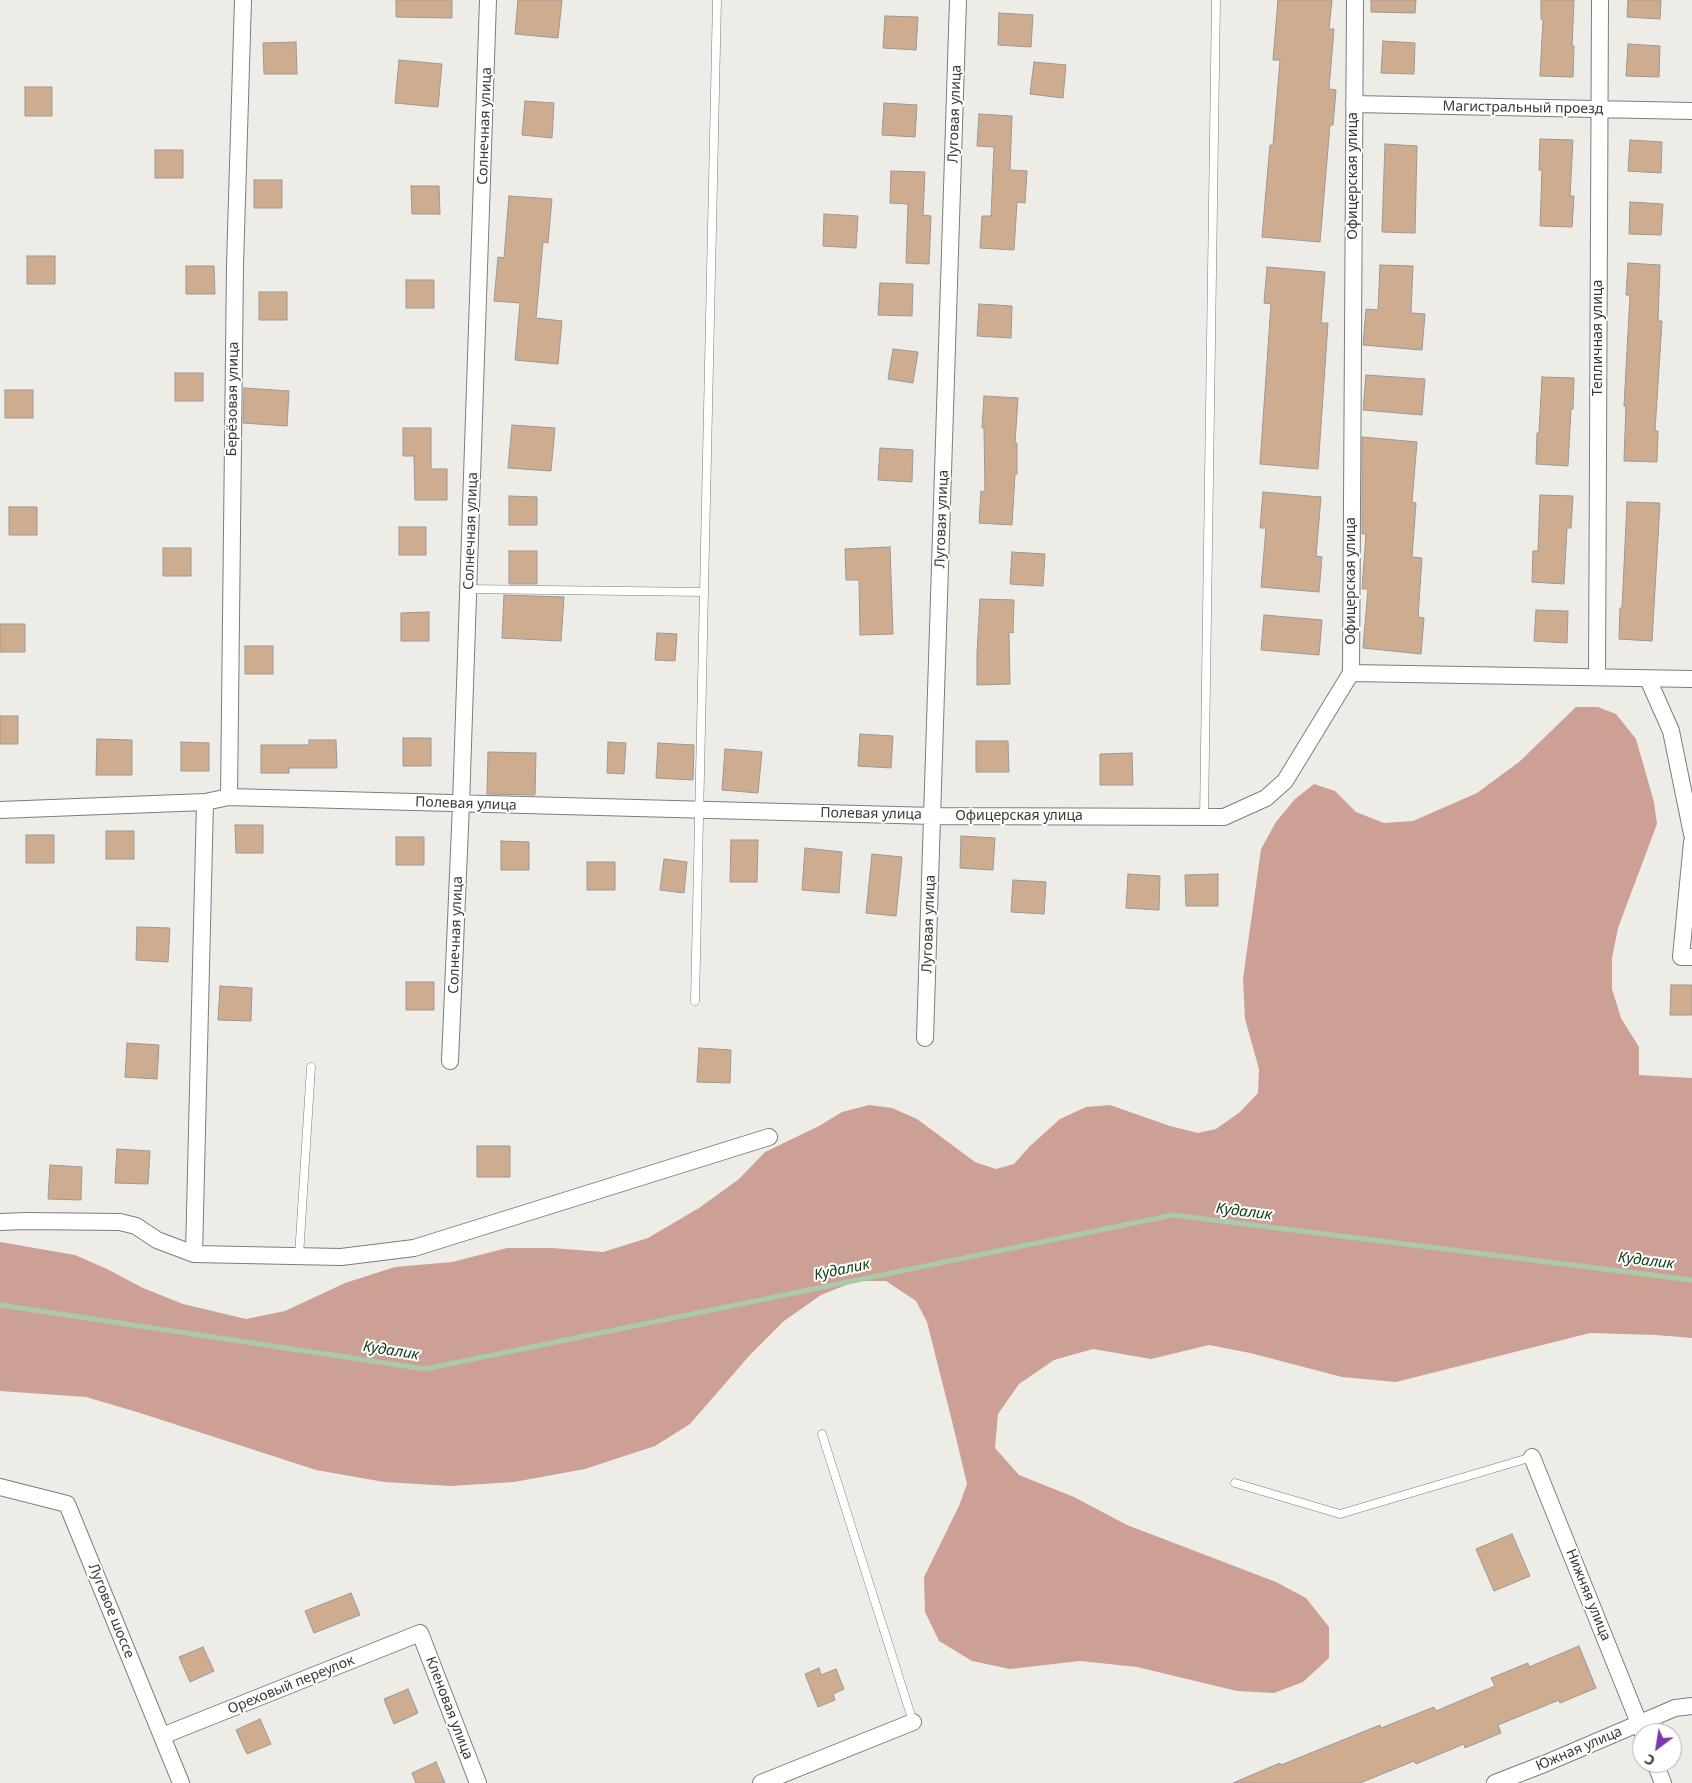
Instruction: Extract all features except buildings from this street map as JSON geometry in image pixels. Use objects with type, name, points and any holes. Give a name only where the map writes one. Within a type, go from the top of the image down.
[{"type":"street","name":"Берёзовая улица","points":[[229,797],[235,264],[243,0]]},
{"type":"street","name":"Солнечная улица","points":[[450,1061],[469,589],[488,0]]},
{"type":"street","name":"Луговая улица","points":[[925,1038],[958,0]]},
{"type":"street","name":"Офицерская улица","points":[[932,816],[1224,817],[1266,798],[1284,782],[1351,673],[1355,0]]},
{"type":"street","name":"Тепличная улица","points":[[1597,677],[1600,0]]},
{"type":"street","name":"Магистральный проезд","points":[[1354,104],[1692,112]]},
{"type":"street","points":[[1351,673],[1692,679]]},
{"type":"street","points":[[1648,679],[1671,731],[1692,834]]},
{"type":"street","name":"Полевая улица","points":[[0,810],[205,802],[229,797],[932,816]]},
{"type":"street","points":[[194,1254],[205,802]]},
{"type":"street","points":[[1692,842],[1681,957],[1692,957]]},
{"type":"street","points":[[0,1222],[120,1222],[136,1226],[156,1240],[194,1254],[341,1257],[414,1248],[769,1137]]},
{"type":"street","name":"Нижняя улица","points":[[1532,1456],[1639,1723]]},
{"type":"street","name":"Луговое шоссе","points":[[0,1487],[67,1504],[181,1783]]},
{"type":"street","name":"Ореховый переулок","points":[[162,1736],[420,1633]]},
{"type":"street","name":"Кленовая улица","points":[[420,1633],[478,1783]]},
{"type":"street","name":"Южная улица","points":[[1650,1723],[1675,1708],[1692,1706]]},
{"type":"street","points":[[761,1783],[913,1722]]},
{"type":"street","name":"Южная улица","points":[[1495,1783],[1632,1731]]},
{"type":"lane","points":[[695,1001],[718,0]]},
{"type":"lane","points":[[1204,817],[1216,0]]},
{"type":"lane","points":[[469,589],[704,592]]},
{"type":"lane","points":[[298,1256],[311,1068]]},
{"type":"lane","points":[[822,1434],[913,1722]]},
{"type":"lane","points":[[1235,1483],[1340,1514],[1532,1456]]},
{"type":"shaded area","points":[[1576,707],[1598,707],[1616,714],[1636,739],[1654,802],[1657,824],[1618,928],[1612,958],[1612,989],[1621,1018],[1639,1047],[1639,1075],[1692,1078],[1692,1338],[1590,1333],[1396,1382],[1342,1377],[1250,1353],[1209,1345],[1151,1359],[1093,1349],[1054,1360],[1019,1384],[998,1414],[995,1448],[1019,1475],[1074,1497],[1127,1525],[1276,1582],[1306,1598],[1329,1627],[1329,1658],[1303,1682],[1274,1693],[1237,1691],[1137,1667],[1080,1661],[1010,1669],[972,1661],[939,1641],[925,1612],[924,1577],[959,1506],[967,1484],[927,1322],[916,1301],[886,1281],[856,1281],[821,1295],[784,1321],[749,1356],[690,1424],[655,1446],[585,1469],[514,1482],[451,1486],[384,1482],[316,1470],[86,1397],[0,1391],[0,1242],[75,1255],[143,1288],[183,1304],[246,1319],[285,1311],[345,1283],[395,1267],[452,1262],[507,1248],[552,1248],[603,1252],[648,1238],[699,1208],[739,1179],[765,1152],[819,1126],[842,1112],[869,1105],[892,1108],[917,1119],[975,1162],[996,1169],[1014,1164],[1030,1146],[1060,1119],[1086,1107],[1110,1105],[1170,1126],[1198,1133],[1216,1129],[1240,1112],[1258,1093],[1259,1069],[1245,1019],[1243,979],[1261,849],[1276,822],[1295,799],[1314,784],[1335,791],[1356,812],[1384,823],[1413,821],[1477,793],[1519,762]]},
{"type":"waterway","name":"Кудалик","points":[[0,1305],[425,1369],[1173,1215],[1692,1280]]}]
